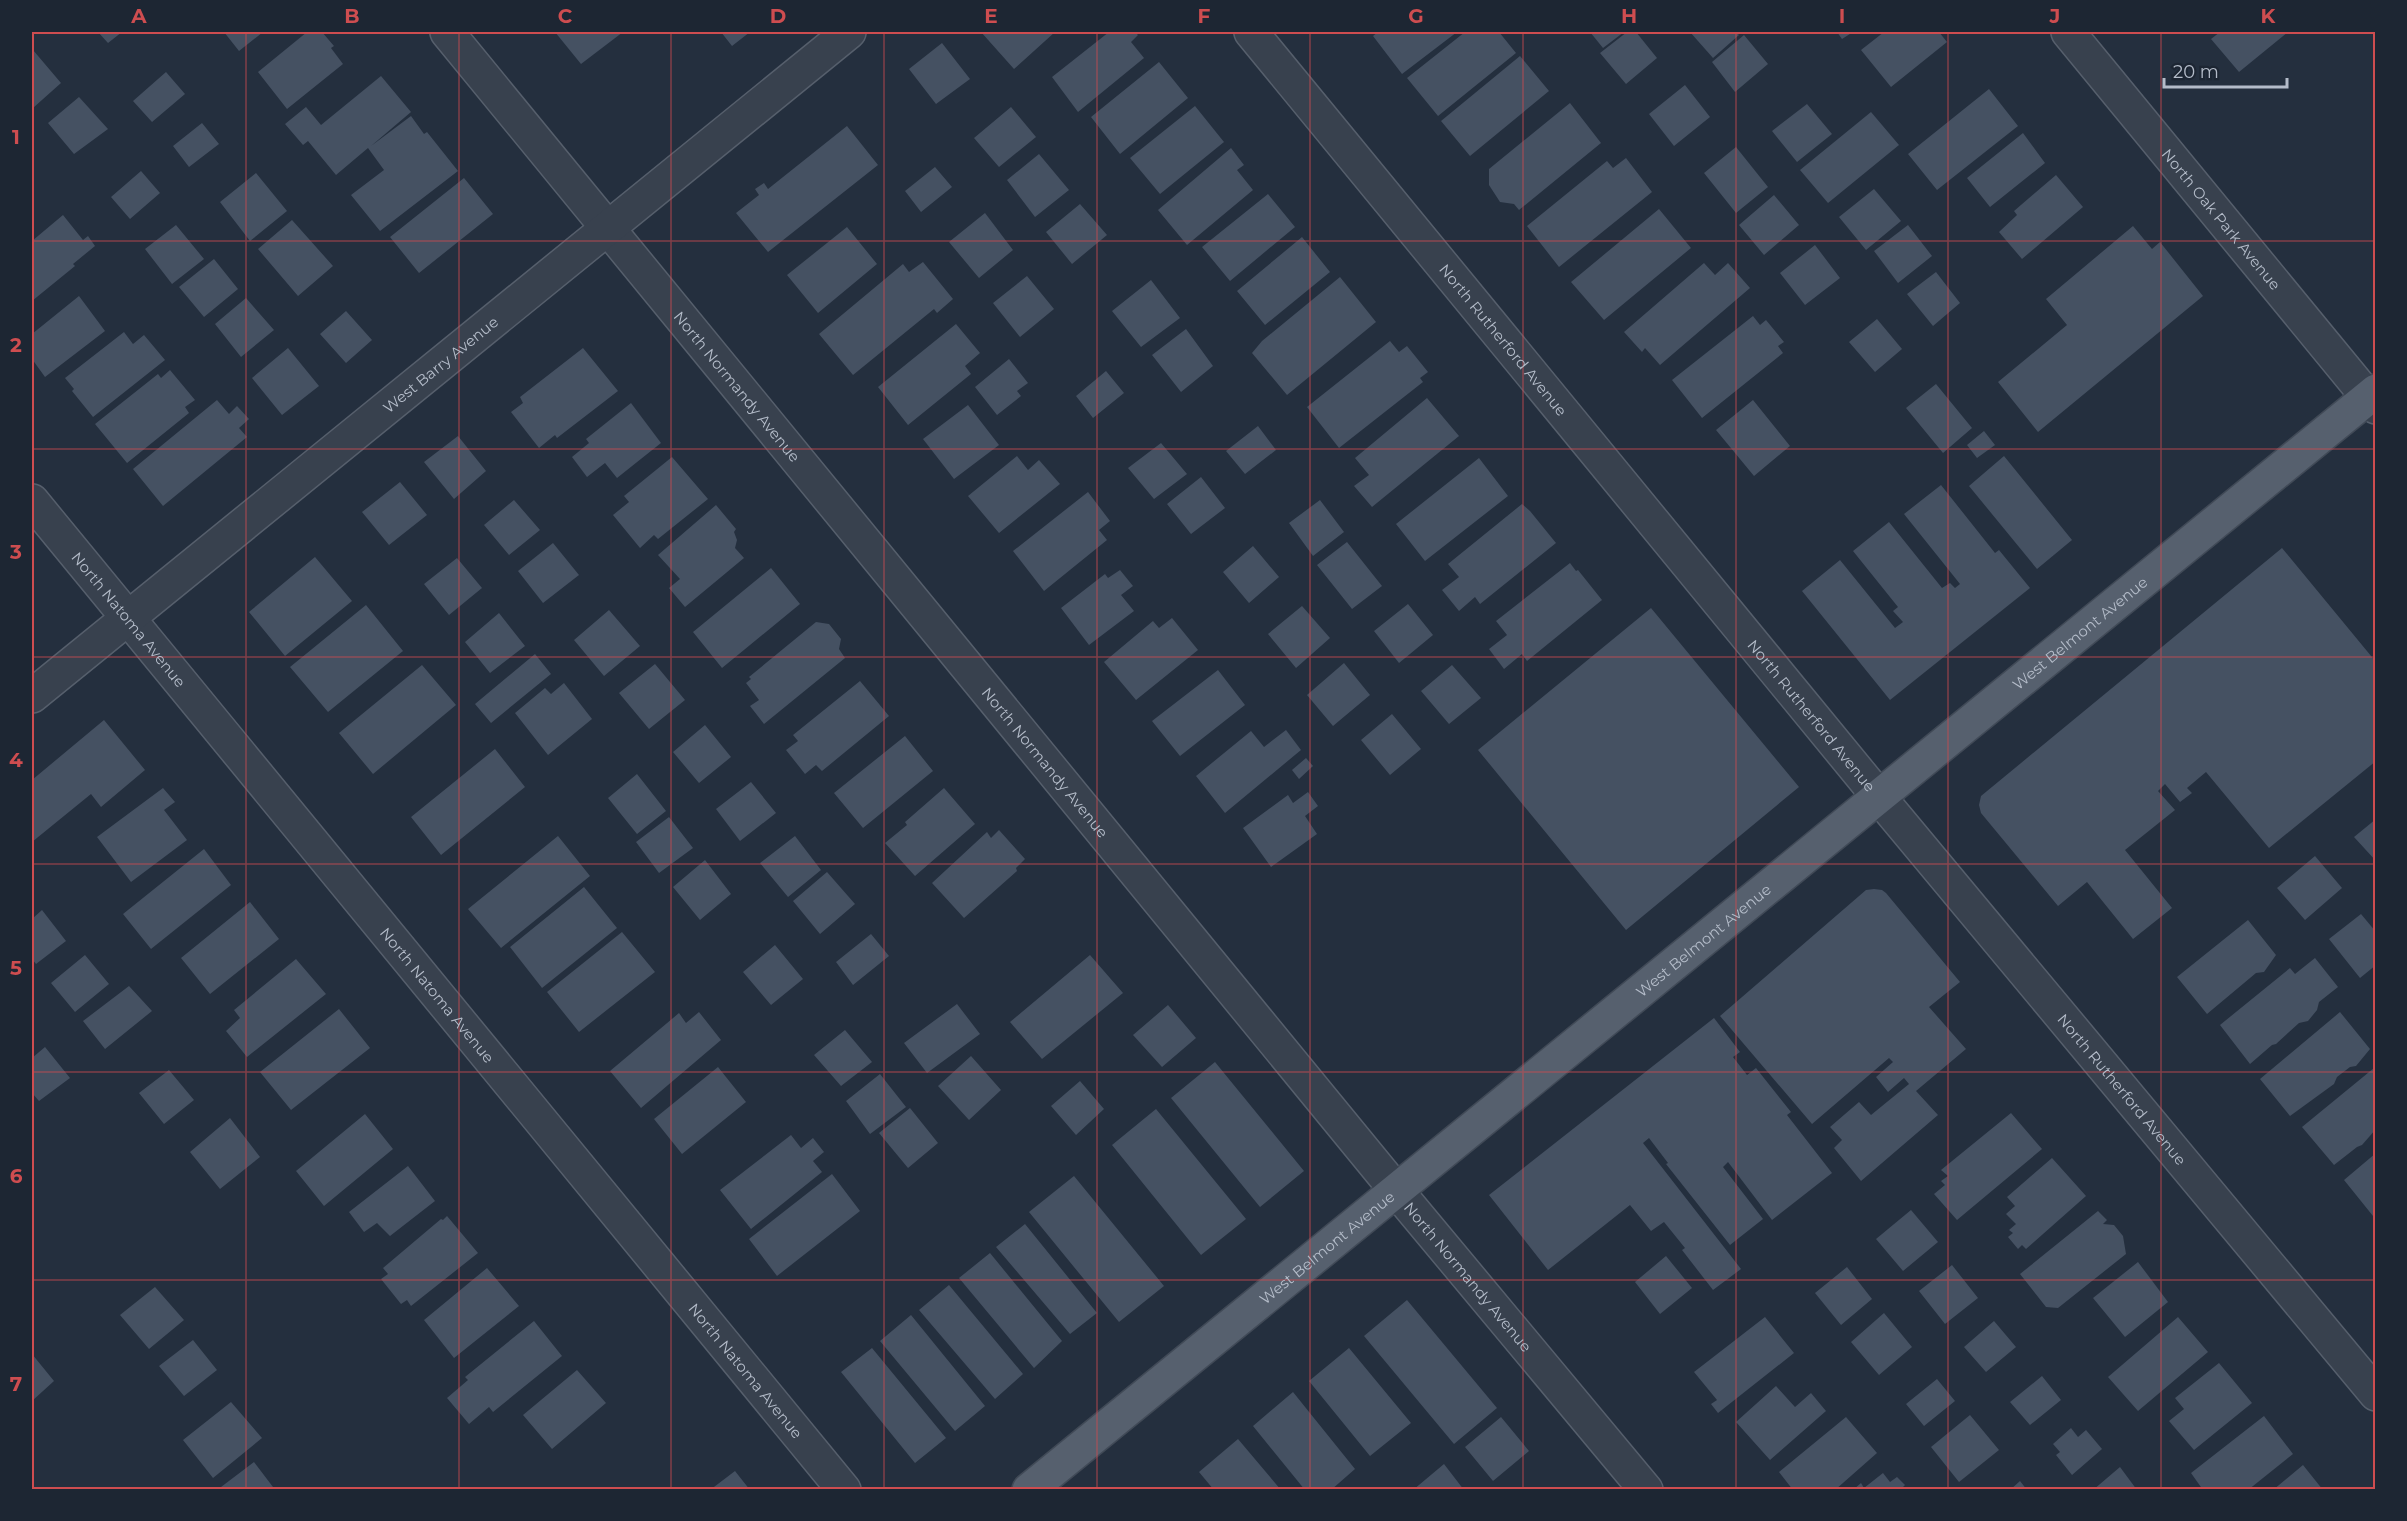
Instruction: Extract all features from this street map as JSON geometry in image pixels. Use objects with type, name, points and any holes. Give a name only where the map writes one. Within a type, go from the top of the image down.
[{"type":"main road","name":"West Belmont Avenue","points":[[1029,1490],[1879,797],[2373,398]]},
{"type":"street","name":"North Normandy Avenue","points":[[447,32],[1396,1190],[1646,1490]]},
{"type":"street","name":"West Barry Avenue","points":[[32,696],[849,32]]},
{"type":"street","name":"North Rutherford Avenue","points":[[1251,32],[1879,797],[2376,1394]]},
{"type":"street","name":"North Oak Park Avenue","points":[[2068,32],[2373,398]]},
{"type":"street","name":"North Natoma Avenue","points":[[32,501],[844,1490]]},
{"type":"building","points":[[98,32],[122,32],[108,43]]},
{"type":"building","points":[[224,32],[263,32],[239,51]]},
{"type":"building","points":[[307,32],[322,32],[334,46],[331,48],[343,64],[287,109],[258,72]]},
{"type":"building","points":[[555,32],[623,32],[581,64]]},
{"type":"building","points":[[721,32],[750,32],[732,46]]},
{"type":"building","points":[[981,32],[1055,32],[1014,69]]},
{"type":"building","points":[[1109,32],[1135,32],[1138,35],[1131,42],[1144,58],[1078,112],[1052,77]]},
{"type":"building","points":[[1378,32],[1457,32],[1402,74],[1373,36]]},
{"type":"building","points":[[1465,32],[1499,32],[1516,53],[1438,116],[1407,78]]},
{"type":"building","points":[[1590,32],[1624,32],[1603,48]]},
{"type":"building","points":[[1627,32],[1636,32],[1657,58],[1626,84],[1600,53]]},
{"type":"building","points":[[1690,32],[1736,32],[1739,35],[1713,58]]},
{"type":"building","points":[[1837,32],[1853,32],[1842,39]]},
{"type":"building","points":[[1884,32],[1939,32],[1947,42],[1891,87],[1861,50]]},
{"type":"building","points":[[2220,32],[2288,32],[2239,72],[2211,39]]},
{"type":"building","points":[[1744,35],[1768,64],[1735,92],[1712,62]]},
{"type":"building","points":[[942,43],[970,79],[936,104],[909,69]]},
{"type":"building","points":[[33,50],[61,83],[33,108],[32,52]]},
{"type":"building","points":[[1520,56],[1549,91],[1470,156],[1441,121]]},
{"type":"building","points":[[1159,62],[1188,98],[1120,154],[1091,117]]},
{"type":"building","points":[[166,72],[185,94],[152,122],[133,101]]},
{"type":"building","points":[[381,76],[411,112],[371,146],[411,116],[424,134],[427,132],[458,171],[380,231],[351,195],[384,170],[368,148],[336,175],[308,141],[303,145],[285,124],[306,107],[321,125]]},
{"type":"building","points":[[1685,85],[1710,117],[1674,146],[1649,114]]},
{"type":"building","points":[[1989,89],[2018,126],[1937,190],[1908,154]]},
{"type":"building","points":[[79,97],[108,129],[74,154],[48,123]]},
{"type":"building","points":[[1570,103],[1601,143],[1519,210],[1514,204],[1500,202],[1489,185],[1489,169]]},
{"type":"building","points":[[1807,104],[1832,134],[1797,162],[1772,131]]},
{"type":"building","points":[[1195,106],[1224,142],[1160,194],[1130,158]]},
{"type":"building","points":[[1011,107],[1036,137],[999,167],[974,138]]},
{"type":"building","points":[[1871,112],[1899,145],[1828,203],[1800,170]]},
{"type":"building","points":[[202,123],[219,144],[189,167],[173,146]]},
{"type":"building","points":[[847,126],[878,165],[768,252],[736,213],[759,195],[755,189],[764,183],[768,189]]},
{"type":"building","points":[[2023,133],[2045,163],[1990,207],[1967,178]]},
{"type":"building","points":[[1736,147],[1768,187],[1736,213],[1704,173]]},
{"type":"building","points":[[1231,148],[1244,165],[1237,170],[1253,190],[1187,245],[1158,210]]},
{"type":"building","points":[[1039,154],[1069,190],[1035,217],[1007,180]]},
{"type":"building","points":[[1626,158],[1652,192],[1559,267],[1527,226],[1607,161],[1613,168]]},
{"type":"building","points":[[935,167],[952,187],[921,212],[905,191]]},
{"type":"building","points":[[141,171],[160,193],[130,219],[111,197]]},
{"type":"building","points":[[256,173],[287,211],[250,241],[220,202]]},
{"type":"building","points":[[2056,175],[2083,207],[2022,259],[1999,232],[2017,215],[2014,211]]},
{"type":"building","points":[[464,178],[493,214],[419,273],[390,237]]},
{"type":"building","points":[[1874,189],[1901,221],[1866,250],[1839,217]]},
{"type":"building","points":[[1268,194],[1295,227],[1230,281],[1202,247]]},
{"type":"building","points":[[1774,195],[1799,225],[1764,255],[1739,225]]},
{"type":"building","points":[[1080,204],[1107,235],[1072,264],[1046,232]]},
{"type":"building","points":[[1659,209],[1691,248],[1604,320],[1571,282]]},
{"type":"building","points":[[985,213],[1013,250],[979,278],[949,242]]},
{"type":"building","points":[[63,215],[83,240],[88,236],[95,246],[73,264],[75,266],[32,301],[32,241]]},
{"type":"building","points":[[292,220],[333,266],[298,296],[258,249]]},
{"type":"building","points":[[176,225],[204,259],[172,284],[145,249]]},
{"type":"building","points":[[1908,225],[1932,256],[1898,283],[1874,251]]},
{"type":"building","points":[[2133,226],[2152,249],[2160,242],[2203,296],[2038,432],[1998,382],[2067,325],[2046,299]]},
{"type":"building","points":[[847,227],[877,264],[818,313],[787,275]]},
{"type":"building","points":[[1302,237],[1330,272],[1265,325],[1237,291]]},
{"type":"building","points":[[1815,245],[1840,278],[1805,305],[1780,273]]},
{"type":"building","points":[[214,259],[238,289],[204,317],[179,287]]},
{"type":"building","points":[[923,262],[953,299],[937,313],[934,309],[853,375],[819,334],[903,264],[909,272]]},
{"type":"building","points":[[1704,263],[1715,275],[1728,263],[1750,288],[1660,365],[1645,348],[1642,352],[1624,332]]},
{"type":"building","points":[[1936,272],[1960,303],[1933,326],[1907,294]]},
{"type":"building","points":[[1027,276],[1054,309],[1020,337],[993,303]]},
{"type":"building","points":[[1340,277],[1376,322],[1287,395],[1252,353],[1262,341]]},
{"type":"building","points":[[1151,280],[1180,318],[1141,347],[1112,311]]},
{"type":"building","points":[[79,296],[105,331],[45,377],[32,359],[32,334]]},
{"type":"building","points":[[246,298],[274,330],[241,357],[215,324]]},
{"type":"building","points":[[346,311],[372,340],[346,363],[320,334]]},
{"type":"building","points":[[1753,316],[1760,325],[1766,320],[1784,342],[1778,346],[1783,353],[1702,418],[1672,380]]},
{"type":"building","points":[[1877,319],[1902,349],[1875,372],[1849,342]]},
{"type":"building","points":[[956,324],[980,353],[965,366],[971,374],[908,425],[878,387]]},
{"type":"building","points":[[1186,329],[1213,366],[1181,392],[1152,355]]},
{"type":"building","points":[[124,332],[133,344],[144,335],[165,360],[93,417],[72,391],[74,389],[65,378]]},
{"type":"building","points":[[1390,341],[1399,352],[1407,346],[1428,372],[1420,378],[1423,382],[1339,448],[1307,407]]},
{"type":"building","points":[[288,348],[319,386],[282,415],[252,378]]},
{"type":"building","points":[[583,348],[618,391],[557,438],[555,435],[539,448],[511,412],[523,403],[520,397]]},
{"type":"building","points":[[1009,359],[1028,383],[1017,391],[1021,396],[997,415],[975,387]]},
{"type":"building","points":[[170,370],[195,400],[185,407],[189,413],[127,463],[95,424],[158,374],[161,378]]},
{"type":"building","points":[[1106,371],[1124,393],[1093,418],[1076,396]]},
{"type":"building","points":[[1936,384],[1972,428],[1943,453],[1906,408]]},
{"type":"building","points":[[1427,398],[1459,436],[1372,507],[1354,486],[1369,475],[1355,458]]},
{"type":"building","points":[[217,400],[229,414],[237,406],[249,419],[239,428],[247,437],[163,506],[133,469]]},
{"type":"building","points":[[1753,400],[1790,446],[1754,476],[1716,430]]},
{"type":"building","points":[[631,403],[661,443],[617,478],[605,463],[587,477],[572,457],[589,443],[586,439]]},
{"type":"building","points":[[968,405],[999,445],[954,479],[923,439]]},
{"type":"building","points":[[1258,426],[1276,450],[1245,474],[1226,451]]},
{"type":"building","points":[[1984,431],[1995,445],[1977,458],[1967,445]]},
{"type":"building","points":[[458,436],[486,471],[454,499],[424,462]]},
{"type":"building","points":[[1161,443],[1187,474],[1154,499],[1128,468]]},
{"type":"building","points":[[1017,456],[1028,470],[1039,460],[1060,484],[999,533],[968,496]]},
{"type":"building","points":[[2004,456],[2072,540],[2037,569],[1969,486]]},
{"type":"building","points":[[672,457],[708,499],[658,539],[654,535],[640,548],[613,515],[629,502],[624,496]]},
{"type":"building","points":[[1479,458],[1508,496],[1425,561],[1396,524]]},
{"type":"building","points":[[1201,477],[1225,508],[1191,534],[1167,504]]},
{"type":"building","points":[[400,482],[427,515],[389,545],[362,512]]},
{"type":"building","points":[[1941,485],[1995,553],[1999,550],[2030,588],[1890,700],[1802,591],[1840,560],[1895,628],[1903,622],[1893,611],[1898,607],[1853,551],[1889,522],[1942,588],[1950,583],[1955,588],[1960,584],[1904,514]]},
{"type":"building","points":[[1088,492],[1110,521],[1099,530],[1107,540],[1044,591],[1013,551]]},
{"type":"building","points":[[514,500],[540,530],[509,555],[484,525]]},
{"type":"building","points":[[1320,500],[1344,532],[1313,556],[1289,523]]},
{"type":"building","points":[[1522,504],[1556,543],[1480,604],[1475,597],[1459,611],[1442,590],[1459,577],[1448,564]]},
{"type":"building","points":[[716,505],[736,529],[734,532],[737,540],[735,548],[744,558],[685,607],[669,588],[680,579],[658,555]]},
{"type":"building","points":[[1347,542],[1382,586],[1352,609],[1317,565]]},
{"type":"building","points":[[553,543],[579,575],[543,603],[518,571]]},
{"type":"building","points":[[1253,546],[1279,577],[1249,603],[1223,572]]},
{"type":"building","points":[[2282,548],[2376,662],[2376,761],[2269,848],[2206,772],[2187,788],[2192,793],[2180,802],[2165,784],[2158,791],[2175,810],[2125,850],[2172,908],[2133,939],[2087,882],[2058,906],[1981,813],[1979,805],[1981,796]]},
{"type":"building","points":[[315,557],[352,601],[285,656],[249,612]]},
{"type":"building","points":[[457,558],[482,588],[449,615],[424,584]]},
{"type":"building","points":[[1570,563],[1602,600],[1527,661],[1522,654],[1504,669],[1489,649],[1507,635],[1496,621]]},
{"type":"building","points":[[771,568],[800,604],[722,668],[693,632]]},
{"type":"building","points":[[1120,570],[1133,586],[1121,595],[1134,611],[1089,645],[1061,608],[1105,574],[1108,578]]},
{"type":"building","points":[[1408,604],[1433,635],[1399,663],[1374,631]]},
{"type":"building","points":[[366,605],[403,651],[328,712],[290,667]]},
{"type":"building","points":[[1302,606],[1330,638],[1296,668],[1268,634]]},
{"type":"building","points":[[1651,608],[1799,787],[1626,930],[1478,750]]},
{"type":"building","points":[[609,610],[640,646],[604,676],[574,640]]},
{"type":"building","points":[[499,613],[525,646],[490,673],[465,642]]},
{"type":"building","points":[[1172,618],[1198,650],[1136,700],[1104,662],[1153,621],[1159,628]]},
{"type":"building","points":[[816,622],[829,624],[841,639],[839,649],[845,658],[764,724],[750,706],[759,700],[746,683],[751,679],[749,677]]},
{"type":"building","points":[[535,654],[551,674],[491,723],[475,704]]},
{"type":"building","points":[[1344,663],[1370,695],[1333,726],[1307,695]]},
{"type":"building","points":[[655,664],[685,700],[649,729],[619,693]]},
{"type":"building","points":[[422,665],[456,705],[373,774],[339,733]]},
{"type":"building","points":[[1452,665],[1481,698],[1449,724],[1421,691]]},
{"type":"building","points":[[1218,670],[1245,705],[1180,756],[1152,721]]},
{"type":"building","points":[[860,681],[889,716],[822,771],[816,765],[805,774],[786,750],[798,741],[793,735]]},
{"type":"building","points":[[564,683],[592,719],[548,755],[515,713],[545,688],[551,694]]},
{"type":"building","points":[[1392,714],[1421,749],[1390,775],[1361,740]]},
{"type":"building","points":[[104,720],[145,770],[101,807],[91,794],[32,842],[32,780]]},
{"type":"building","points":[[705,725],[731,757],[699,783],[673,752]]},
{"type":"building","points":[[1286,730],[1301,750],[1225,813],[1196,776],[1251,731],[1264,747]]},
{"type":"building","points":[[905,736],[933,771],[863,828],[834,793]]},
{"type":"building","points":[[495,749],[525,787],[441,855],[411,817]]},
{"type":"building","points":[[1306,758],[1313,766],[1299,779],[1292,770]]},
{"type":"building","points":[[637,774],[666,811],[637,834],[608,798]]},
{"type":"building","points":[[751,782],[776,813],[740,841],[716,809]]},
{"type":"building","points":[[163,788],[175,802],[164,810],[187,840],[131,882],[97,837]]},
{"type":"building","points":[[944,788],[975,824],[915,876],[885,843],[907,825],[905,822]]},
{"type":"building","points":[[1308,792],[1318,806],[1305,816],[1317,834],[1271,867],[1243,828],[1288,795],[1293,803]]},
{"type":"building","points":[[669,817],[693,848],[659,873],[636,842]]},
{"type":"building","points":[[2376,819],[2376,861],[2354,837]]},
{"type":"building","points":[[999,830],[1025,859],[1016,868],[1017,871],[964,918],[932,883],[987,832],[991,838]]},
{"type":"building","points":[[558,836],[590,876],[501,948],[468,909]]},
{"type":"building","points":[[795,836],[821,870],[788,897],[760,863]]},
{"type":"building","points":[[204,849],[231,885],[151,949],[123,914]]},
{"type":"building","points":[[2315,856],[2342,888],[2305,920],[2277,888]]},
{"type":"building","points":[[705,860],[731,894],[700,920],[673,887]]},
{"type":"building","points":[[827,872],[855,904],[820,934],[793,901]]},
{"type":"building","points":[[584,887],[617,928],[542,988],[510,947]]},
{"type":"building","points":[[1874,889],[1886,893],[1960,982],[1929,1007],[1966,1049],[1916,1091],[1938,1115],[1861,1181],[1834,1148],[1842,1140],[1830,1127],[1859,1102],[1871,1115],[1909,1084],[1904,1078],[1888,1092],[1876,1077],[1893,1062],[1889,1058],[1812,1124],[1720,1016],[1866,890]]},
{"type":"building","points":[[250,902],[279,939],[210,994],[181,958]]},
{"type":"building","points":[[42,910],[66,941],[36,964],[32,959],[32,919]]},
{"type":"building","points":[[2361,914],[2376,932],[2376,965],[2360,978],[2329,939]]},
{"type":"building","points":[[2248,920],[2276,955],[2264,972],[2256,973],[2207,1014],[2177,977]]},
{"type":"building","points":[[622,932],[655,972],[579,1032],[547,992]]},
{"type":"building","points":[[871,934],[889,956],[853,985],[836,962]]},
{"type":"building","points":[[775,945],[803,979],[771,1005],[743,972]]},
{"type":"building","points":[[85,955],[109,984],[75,1012],[51,983]]},
{"type":"building","points":[[1090,955],[1123,993],[1042,1059],[1010,1022]]},
{"type":"building","points":[[2315,958],[2338,987],[2319,1002],[2317,1010],[2308,1021],[2299,1023],[2250,1064],[2220,1025],[2290,968],[2295,974]]},
{"type":"building","points":[[296,959],[326,994],[247,1057],[226,1031],[240,1018],[234,1010]]},
{"type":"building","points":[[129,986],[152,1011],[105,1049],[83,1021]]},
{"type":"building","points":[[957,1004],[980,1034],[927,1073],[904,1043]]},
{"type":"building","points":[[1168,1005],[1196,1038],[1162,1067],[1133,1035]]},
{"type":"building","points":[[339,1009],[370,1048],[291,1110],[260,1072]]},
{"type":"building","points":[[699,1012],[721,1040],[641,1108],[610,1071],[679,1013],[686,1023]]},
{"type":"building","points":[[2340,1012],[2370,1049],[2356,1066],[2350,1067],[2337,1077],[2334,1084],[2290,1116],[2260,1079]]},
{"type":"building","points":[[1714,1018],[1740,1052],[1733,1057],[1747,1075],[1756,1068],[1791,1112],[1787,1115],[1832,1173],[1772,1220],[1728,1162],[1723,1167],[1763,1219],[1730,1245],[1666,1164],[1668,1163],[1649,1138],[1643,1143],[1741,1269],[1713,1290],[1682,1250],[1685,1248],[1664,1222],[1651,1231],[1630,1205],[1548,1270],[1489,1195]]},
{"type":"building","points":[[845,1030],[872,1062],[841,1086],[814,1055]]},
{"type":"building","points":[[45,1047],[70,1078],[39,1101],[32,1093],[32,1058]]},
{"type":"building","points":[[971,1056],[1001,1090],[969,1120],[938,1086]]},
{"type":"building","points":[[1215,1062],[1304,1171],[1260,1207],[1171,1098]]},
{"type":"building","points":[[718,1067],[746,1102],[682,1154],[654,1119]]},
{"type":"building","points":[[2374,1068],[2376,1129],[2362,1145],[2334,1165],[2302,1127]]},
{"type":"building","points":[[169,1070],[194,1100],[164,1124],[139,1093]]},
{"type":"building","points":[[880,1074],[906,1107],[870,1134],[846,1101]]},
{"type":"building","points":[[1080,1081],[1104,1109],[1076,1135],[1051,1106]]},
{"type":"building","points":[[910,1108],[938,1143],[908,1168],[879,1133]]},
{"type":"building","points":[[1156,1109],[1246,1219],[1201,1255],[1112,1145]]},
{"type":"building","points":[[2011,1113],[2042,1149],[1957,1220],[1934,1194],[1945,1185],[1941,1181],[1948,1176],[1941,1170]]},
{"type":"building","points":[[365,1114],[393,1149],[324,1206],[296,1171]]},
{"type":"building","points":[[230,1118],[260,1157],[220,1189],[190,1152]]},
{"type":"building","points":[[791,1135],[801,1148],[813,1138],[824,1152],[813,1161],[822,1172],[751,1229],[720,1190]]},
{"type":"building","points":[[2376,1153],[2376,1214],[2373,1216],[2344,1180]]},
{"type":"building","points":[[2052,1158],[2086,1196],[2026,1249],[2022,1245],[2018,1249],[2008,1237],[2013,1233],[2009,1230],[2016,1224],[2006,1214],[2015,1206],[2007,1197]]},
{"type":"building","points":[[408,1166],[435,1201],[390,1236],[377,1223],[364,1232],[349,1212]]},
{"type":"building","points":[[832,1174],[860,1211],[777,1276],[749,1239]]},
{"type":"building","points":[[1074,1176],[1164,1286],[1119,1322],[1029,1212]]},
{"type":"building","points":[[1911,1210],[1938,1242],[1903,1271],[1876,1239]]},
{"type":"building","points":[[2098,1211],[2107,1220],[2103,1224],[2114,1225],[2123,1236],[2126,1254],[2058,1308],[2046,1307],[2020,1274]]},
{"type":"building","points":[[447,1216],[478,1253],[411,1306],[407,1300],[401,1304],[381,1279],[388,1274],[383,1268]]},
{"type":"building","points":[[1025,1224],[1097,1313],[1070,1334],[996,1247]]},
{"type":"building","points":[[990,1253],[1062,1341],[1034,1368],[959,1278]]},
{"type":"building","points":[[1666,1256],[1692,1288],[1660,1314],[1635,1282]]},
{"type":"building","points":[[2138,1262],[2168,1302],[2125,1337],[2093,1298]]},
{"type":"building","points":[[1952,1265],[1978,1298],[1945,1324],[1919,1291]]},
{"type":"building","points":[[1847,1267],[1872,1299],[1841,1325],[1815,1293]]},
{"type":"building","points":[[487,1268],[519,1306],[454,1358],[424,1320]]},
{"type":"building","points":[[949,1285],[1023,1374],[995,1399],[919,1310]]},
{"type":"building","points":[[155,1287],[184,1320],[149,1349],[120,1315]]},
{"type":"building","points":[[1407,1300],[1497,1408],[1454,1444],[1364,1336]]},
{"type":"building","points":[[1884,1313],[1912,1347],[1879,1375],[1851,1342]]},
{"type":"building","points":[[911,1315],[985,1406],[955,1431],[880,1341]]},
{"type":"building","points":[[1765,1317],[1794,1353],[1718,1413],[1711,1404],[1717,1400],[1694,1372]]},
{"type":"building","points":[[2178,1317],[2208,1352],[2138,1411],[2108,1377]]},
{"type":"building","points":[[534,1321],[562,1356],[493,1412],[489,1407],[469,1424],[447,1398],[468,1380],[465,1377]]},
{"type":"building","points":[[1994,1321],[2016,1347],[1986,1372],[1964,1347]]},
{"type":"building","points":[[193,1340],[217,1370],[184,1396],[159,1366]]},
{"type":"building","points":[[872,1348],[946,1438],[915,1463],[841,1372]]},
{"type":"building","points":[[1349,1348],[1411,1423],[1370,1456],[1309,1381]]},
{"type":"building","points":[[32,1354],[54,1381],[32,1401]]},
{"type":"building","points":[[2219,1363],[2252,1403],[2194,1450],[2169,1421],[2184,1409],[2175,1398]]},
{"type":"building","points":[[577,1370],[606,1403],[552,1449],[523,1415]]},
{"type":"building","points":[[2042,1376],[2061,1400],[2030,1425],[2010,1402]]},
{"type":"building","points":[[1937,1379],[1955,1401],[1924,1426],[1906,1404]]},
{"type":"building","points":[[1776,1386],[1795,1407],[1811,1393],[1826,1411],[1770,1460],[1736,1422]]},
{"type":"building","points":[[1293,1392],[1355,1469],[1331,1490],[1305,1490],[1253,1426]]},
{"type":"building","points":[[231,1402],[262,1438],[213,1478],[183,1440]]},
{"type":"building","points":[[1970,1415],[1999,1450],[1959,1482],[1931,1447]]},
{"type":"building","points":[[2264,1416],[2293,1454],[2248,1490],[2203,1490],[2191,1473]]},
{"type":"building","points":[[1501,1417],[1529,1451],[1493,1481],[1465,1447]]},
{"type":"building","points":[[1846,1417],[1877,1453],[1835,1490],[1793,1490],[1779,1472]]},
{"type":"building","points":[[2071,1428],[2078,1437],[2086,1430],[2102,1449],[2072,1475],[2056,1455],[2060,1452],[2053,1444]]},
{"type":"building","points":[[1238,1439],[1281,1490],[1214,1490],[1199,1472]]},
{"type":"building","points":[[254,1462],[273,1487],[270,1490],[223,1490],[221,1487]]},
{"type":"building","points":[[1444,1464],[1464,1490],[1413,1490]]},
{"type":"building","points":[[2303,1465],[2323,1490],[2273,1490]]},
{"type":"building","points":[[2120,1467],[2137,1490],[2093,1490]]},
{"type":"building","points":[[735,1471],[750,1490],[710,1490]]},
{"type":"building","points":[[1883,1473],[1890,1482],[1897,1477],[1905,1485],[1900,1490],[1853,1490],[1861,1483],[1864,1488]]},
{"type":"building","points":[[2020,1481],[2027,1490],[2010,1490]]}]
